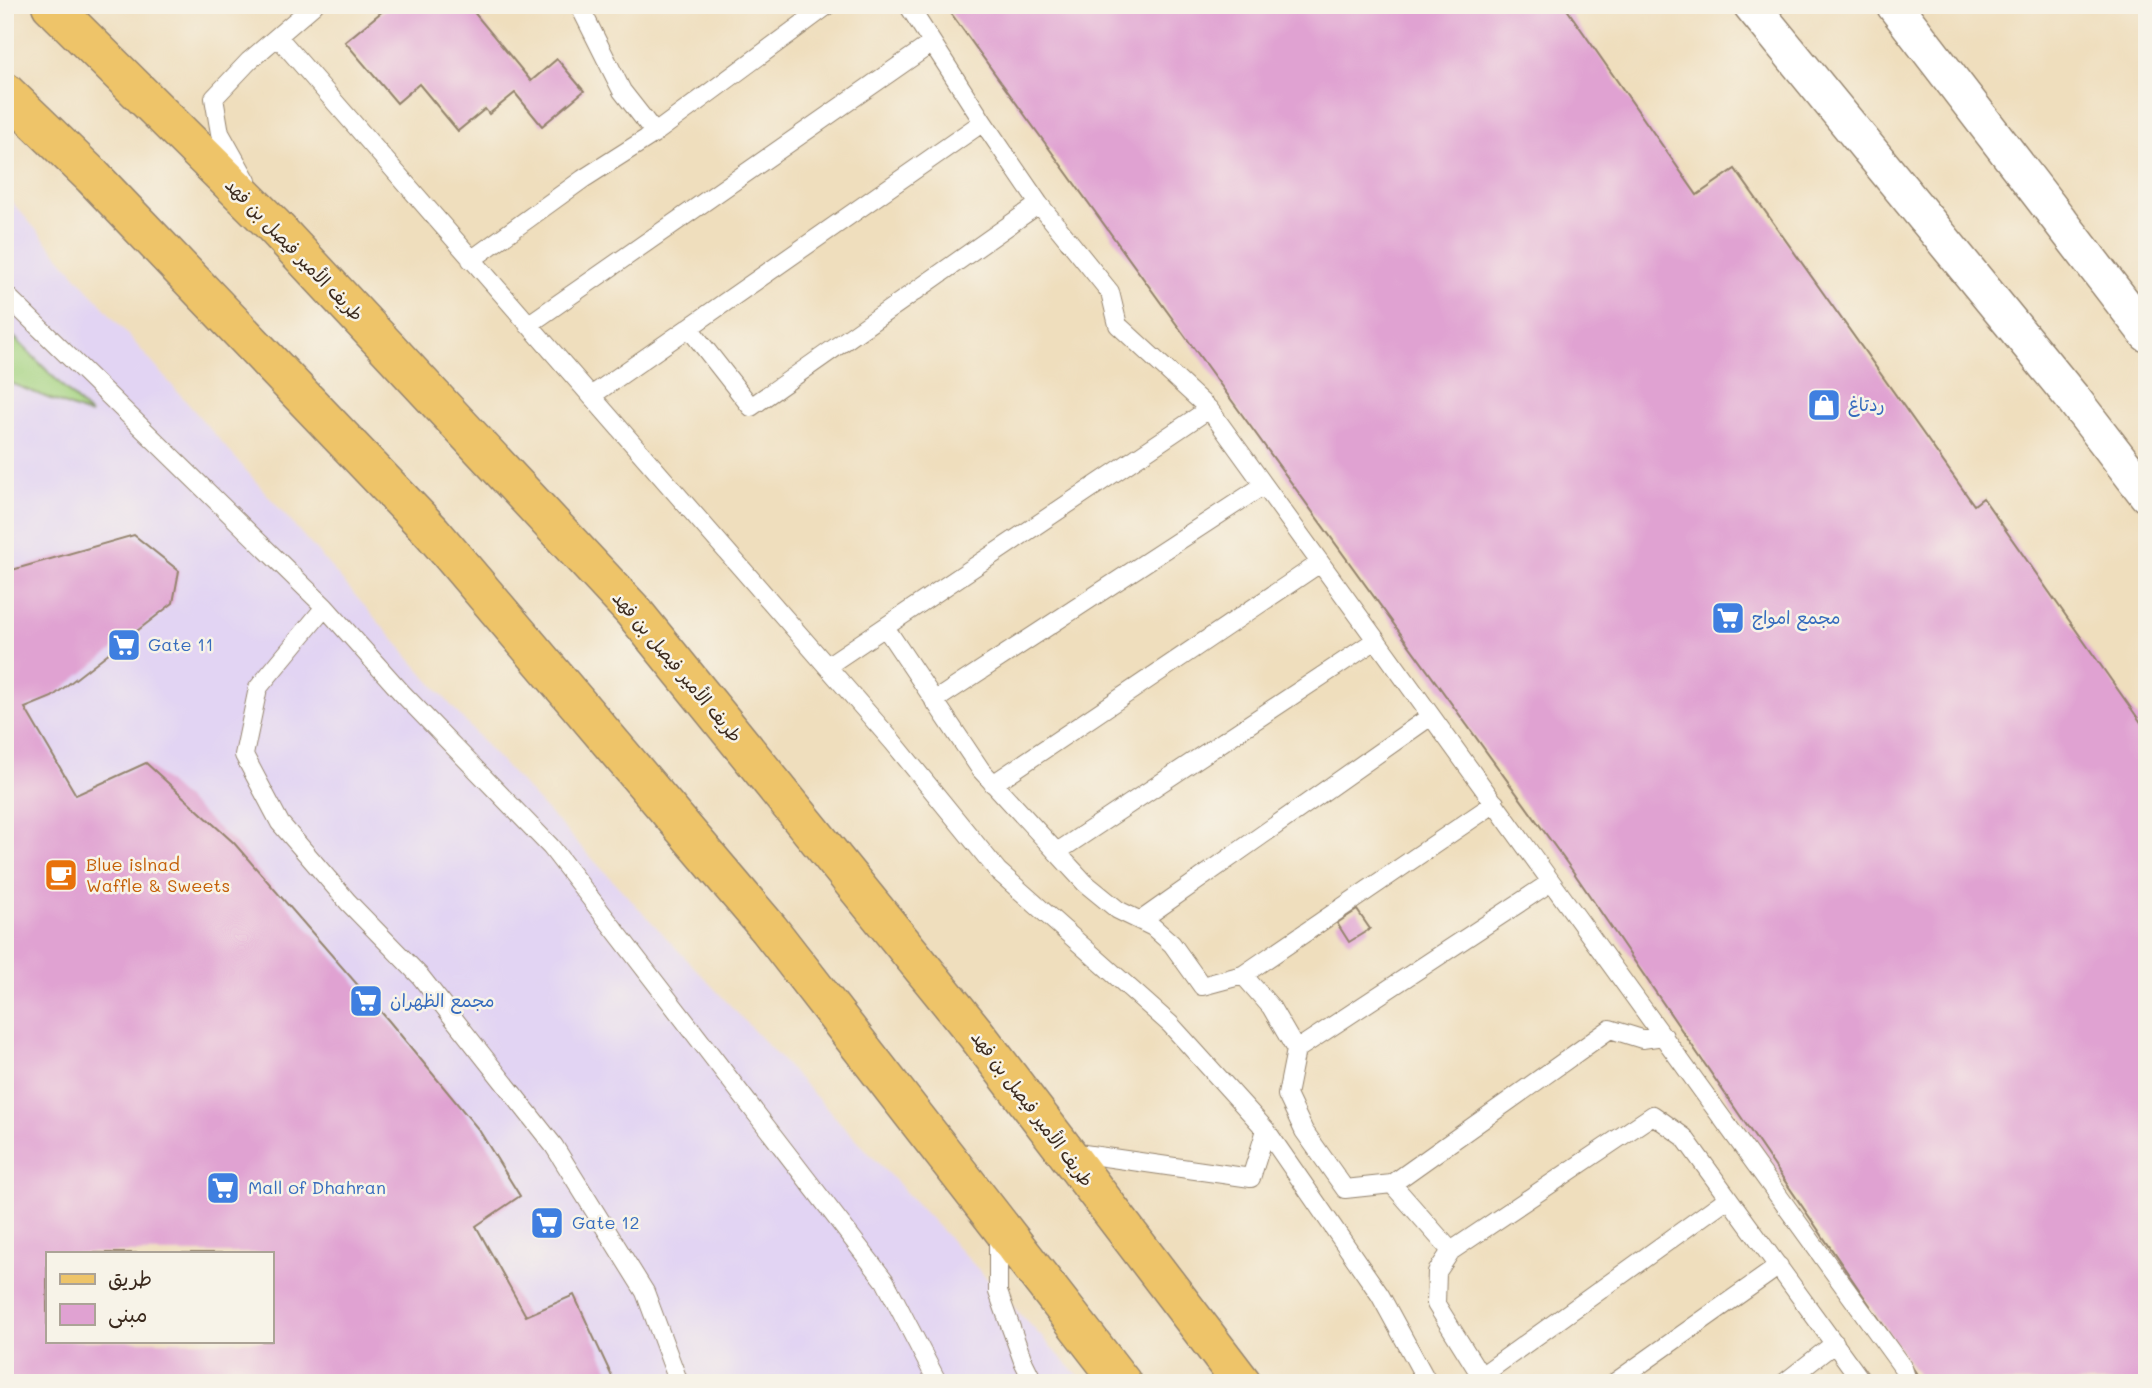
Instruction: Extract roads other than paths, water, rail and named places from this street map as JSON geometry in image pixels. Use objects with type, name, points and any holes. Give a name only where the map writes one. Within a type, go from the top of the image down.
[{"type":"main road","name":"طريف الأمير فيصل بن فهد","points":[[51,5],[273,225],[633,611],[976,1034],[1242,1383]]},
{"type":"main road","points":[[5,93],[92,176],[432,532],[769,929],[1122,1383]]},
{"type":"street","points":[[1751,5],[2074,400],[2147,495]]},
{"type":"street","points":[[1894,5],[2147,334]]},
{"type":"lane","points":[[273,225],[220,133],[214,98],[248,61],[314,5]]},
{"type":"lane","points":[[579,5],[622,91],[655,133]]},
{"type":"lane","points":[[471,260],[583,179],[655,133],[828,5]]},
{"type":"lane","points":[[908,5],[1039,204],[1110,292],[1118,325],[1209,409],[1903,1368],[1908,1383]]},
{"type":"lane","points":[[278,37],[827,666],[998,871],[1170,1024],[1266,1130],[1380,1296],[1428,1383]]},
{"type":"lane","points":[[528,325],[932,43]]},
{"type":"lane","points":[[591,396],[983,122]]},
{"type":"lane","points":[[689,328],[751,407],[1039,204]]},
{"type":"lane","points":[[5,294],[325,607],[402,693],[551,846],[885,1281],[938,1383]]},
{"type":"lane","points":[[827,666],[1209,409]]},
{"type":"lane","points":[[934,701],[1264,485]]},
{"type":"lane","points":[[993,784],[1320,563]]},
{"type":"lane","points":[[325,607],[258,688],[244,755],[280,823],[348,902],[420,976],[554,1146],[645,1292],[679,1383]]},
{"type":"lane","points":[[885,627],[993,784],[1085,883],[1118,911],[1153,927],[1172,944],[1202,986],[1243,975],[1495,803]]},
{"type":"lane","points":[[1057,852],[1376,640]]},
{"type":"lane","points":[[1140,921],[1431,716]]},
{"type":"lane","points":[[1296,1050],[1552,882]]},
{"type":"lane","points":[[1243,975],[1271,1007],[1296,1050],[1287,1095],[1304,1131],[1345,1189],[1392,1184],[1610,1029],[1642,1039],[1664,1036]]},
{"type":"lane","points":[[1728,1198],[1476,1380],[1436,1304],[1437,1272],[1451,1251],[1653,1115],[1684,1137],[1863,1383]]},
{"type":"lane","points":[[1063,1151],[1251,1178],[1266,1130]]},
{"type":"lane","points":[[1392,1184],[1451,1251]]},
{"type":"lane","points":[[998,1223],[998,1292],[1034,1383]]},
{"type":"lane","points":[[1614,1383],[1779,1266]]},
{"type":"lane","points":[[1784,1383],[1835,1343]]},
{"type":"place","name":"ردتاغ","points":[[1824,405]]},
{"type":"place","name":"مجمع امواج","points":[[1728,618]]},
{"type":"place","name":"Gate 11","points":[[124,645]]},
{"type":"place","name":"Blue islnad Waffle & Sweets","points":[[61,875]]},
{"type":"place","name":"مجمع الظهران","points":[[366,1001]]},
{"type":"place","name":"Mall of Dhahran","points":[[223,1188]]},
{"type":"place","name":"Gate 12","points":[[547,1223]]}]
